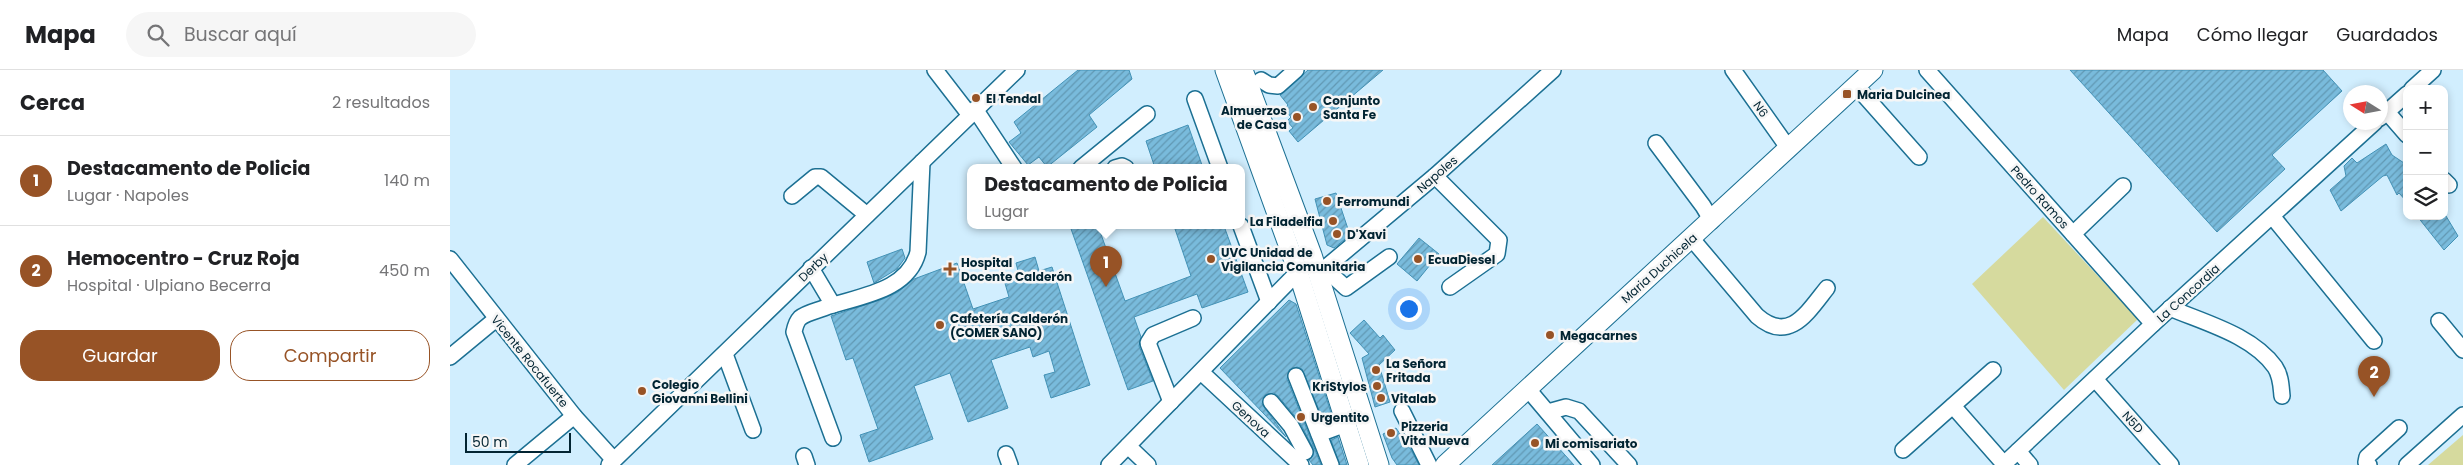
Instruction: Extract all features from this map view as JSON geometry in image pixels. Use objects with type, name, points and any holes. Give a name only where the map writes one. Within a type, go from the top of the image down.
[{"type":"main road","points":[[1225,70],[1298,272],[1360,465]]},
{"type":"main road","points":[[1243,70],[1261,80],[1323,270],[1379,465]]},
{"type":"main road","name":"Maria Duchicela","points":[[1444,465],[1712,221],[1873,70]]},
{"type":"street","points":[[935,70],[972,112],[1011,164]]},
{"type":"street","name":"Derby","points":[[612,463],[972,112],[1018,70]]},
{"type":"street","points":[[1261,80],[1269,86],[1278,86],[1296,70]]},
{"type":"street","name":"Napoles","points":[[1323,270],[1435,176],[1553,70]]},
{"type":"street","name":"N6","points":[[1733,70],[1788,149]]},
{"type":"street","name":"Pedro Ramos","points":[[1928,70],[2153,324]]},
{"type":"street","points":[[2416,85],[2433,70]]},
{"type":"street","points":[[1856,86],[1919,157]]},
{"type":"street","points":[[2388,111],[2403,98]]},
{"type":"street","points":[[1195,99],[1219,164]]},
{"type":"street","points":[[1100,162],[1147,114]]},
{"type":"street","points":[[2388,118],[2403,132]]},
{"type":"street","name":"La Concordia","points":[[2003,464],[2170,308],[2366,130]]},
{"type":"street","points":[[1656,143],[1712,221]]},
{"type":"street","points":[[832,438],[794,332],[799,319],[898,282],[915,264],[918,252],[922,162]]},
{"type":"street","points":[[1435,176],[1499,240],[1497,254],[1450,287]]},
{"type":"street","points":[[792,196],[815,177],[821,177],[867,215]]},
{"type":"street","points":[[2073,234],[2123,186]]},
{"type":"street","points":[[2272,216],[2374,340]]},
{"type":"street","points":[[1242,229],[1269,302]]},
{"type":"street","points":[[1692,238],[1757,316],[1768,326],[1785,328],[1802,320],[1827,288]]},
{"type":"street","points":[[1323,270],[1346,288],[1389,258]]},
{"type":"street","name":"Vicente Rocafuerte","points":[[450,259],[612,463]]},
{"type":"street","points":[[811,268],[833,305]]},
{"type":"street","points":[[1110,465],[1298,272]]},
{"type":"street","points":[[2170,308],[2251,343],[2275,366],[2281,379],[2282,396]]},
{"type":"street","points":[[1171,402],[1148,343],[1153,335],[1193,318]]},
{"type":"street","points":[[450,357],[496,319]]},
{"type":"street","points":[[2438,321],[2463,350]]},
{"type":"street","points":[[725,354],[753,430]]},
{"type":"street","points":[[1903,450],[1993,370]]},
{"type":"street","name":"Genova","points":[[1201,372],[1303,459]]},
{"type":"street","points":[[1296,376],[1331,465]]},
{"type":"street","name":"N5D","points":[[2095,379],[2172,465]]},
{"type":"street","points":[[1527,388],[1592,465]]},
{"type":"street","points":[[1271,402],[1291,426],[1303,459]]},
{"type":"street","points":[[1953,406],[2003,464]]},
{"type":"street","points":[[1548,412],[1566,408],[1579,411],[1629,465]]},
{"type":"street","points":[[1402,412],[1429,465]]},
{"type":"street","points":[[1291,426],[1312,415]]},
{"type":"street","points":[[2407,465],[2463,415]]},
{"type":"street","points":[[516,465],[574,416]]},
{"type":"street","points":[[1319,434],[1346,424]]},
{"type":"street","points":[[2369,465],[2366,462],[2367,457],[2399,428]]},
{"type":"street","points":[[1128,446],[1148,465]]},
{"type":"street","points":[[2018,450],[2030,465]]},
{"type":"green space","points":[[2043,217],[2138,319],[2064,390],[1972,284]]},
{"type":"green space","points":[[2463,435],[2463,465],[2428,465]]},
{"type":"building","points":[[1078,70],[1129,70],[1132,79],[1089,115],[1097,127],[1051,164],[1045,164],[1039,157],[1027,164],[1009,142],[1021,133],[1014,122]]},
{"type":"building","name":"Conjunto Santa Fe","points":[[1308,70],[1383,70],[1298,142],[1289,131],[1293,128],[1287,121],[1291,117],[1284,109],[1288,105],[1280,95]]},
{"type":"building","points":[[2070,70],[2323,70],[2342,91],[2272,155],[2285,169],[2217,232]]},
{"type":"building","points":[[1188,125],[1202,164],[1154,164],[1146,141]]},
{"type":"building","points":[[2386,144],[2392,155],[2403,162],[2403,198],[2399,193],[2397,195],[2387,175],[2383,176],[2341,211],[2330,190],[2346,176],[2344,166],[2352,158],[2357,163]]},
{"type":"building","points":[[1336,193],[1350,235],[1334,248],[1327,245],[1315,199]]},
{"type":"building","points":[[2448,219],[2458,236],[2444,250],[2420,220]]},
{"type":"building","points":[[1071,229],[1099,229],[1125,301],[1191,276],[1175,229],[1225,229],[1248,292],[1202,308],[1197,294],[1134,317],[1141,337],[1139,346],[1153,381],[1128,390]]},
{"type":"building","name":"EcuaDiesel","points":[[1419,238],[1439,254],[1417,281],[1397,264]]},
{"type":"building","points":[[902,249],[905,258],[897,269],[874,283],[867,262]]},
{"type":"building","name":"Hospital Docente Calderón","points":[[1035,257],[1039,271],[1052,267],[1090,385],[1051,398],[1044,375],[1055,372],[1049,351],[1033,357],[1030,347],[991,360],[1008,408],[968,422],[950,373],[914,386],[933,439],[869,462],[860,435],[878,429],[853,358],[846,360],[831,316],[883,299],[898,292],[914,279],[957,263],[973,309],[1009,297],[1004,280],[1019,275],[1016,263]]},
{"type":"building","name":"Urgentito","points":[[1289,300],[1296,304],[1333,419],[1324,422],[1302,369],[1297,367],[1289,370],[1287,379],[1321,465],[1313,465],[1309,460],[1313,456],[1313,448],[1299,421],[1278,396],[1274,393],[1265,395],[1262,404],[1286,437],[1220,368]]},
{"type":"building","points":[[1364,320],[1380,338],[1383,335],[1395,350],[1379,365],[1390,402],[1375,407],[1362,358],[1369,354],[1350,333]]},
{"type":"building","name":"Mi comisariato","points":[[1537,424],[1574,465],[1492,465]]},
{"type":"building","points":[[1396,428],[1419,465],[1397,465],[1392,458],[1383,434]]},
{"type":"building","points":[[1338,437],[1347,465],[1340,465],[1331,440]]},
{"type":"place","name":"Maria Dulcinea","points":[[1847,94]]},
{"type":"place","name":"El Tendal","points":[[976,98]]},
{"type":"place","name":"Conjunto Santa Fe","points":[[1313,107]]},
{"type":"place","name":"Almuerzos de Casa","points":[[1297,117]]},
{"type":"place","name":"Ferromundi","points":[[1327,201]]},
{"type":"place","name":"La Filadelfia","points":[[1333,221]]},
{"type":"place","name":"D'Xavi","points":[[1337,234]]},
{"type":"place","name":"UVC Unidad de Vigilancia Comunitaria","points":[[1211,259]]},
{"type":"place","name":"EcuaDiesel","points":[[1418,259]]},
{"type":"place","name":"Hospital Docente Calderón","points":[[950,269]]},
{"type":"place","name":"Destacamento de Policia","points":[[1106,287]]},
{"type":"place","name":"Cafetería Calderón (COMER SANO)","points":[[940,325]]},
{"type":"place","name":"Megacarnes","points":[[1550,335]]},
{"type":"place","name":"La Señora Fritada","points":[[1376,370]]},
{"type":"place","name":"KriStylos","points":[[1377,386]]},
{"type":"place","name":"Colegio Giovanni Bellini","points":[[642,391]]},
{"type":"place","name":"Hemocentro - Cruz Roja","points":[[2374,397]]},
{"type":"place","name":"Vitalab","points":[[1381,398]]},
{"type":"place","name":"Urgentito","points":[[1301,417]]},
{"type":"place","name":"Pizzeria Vita Nueva","points":[[1391,433]]},
{"type":"place","name":"Mi comisariato","points":[[1535,443]]}]
